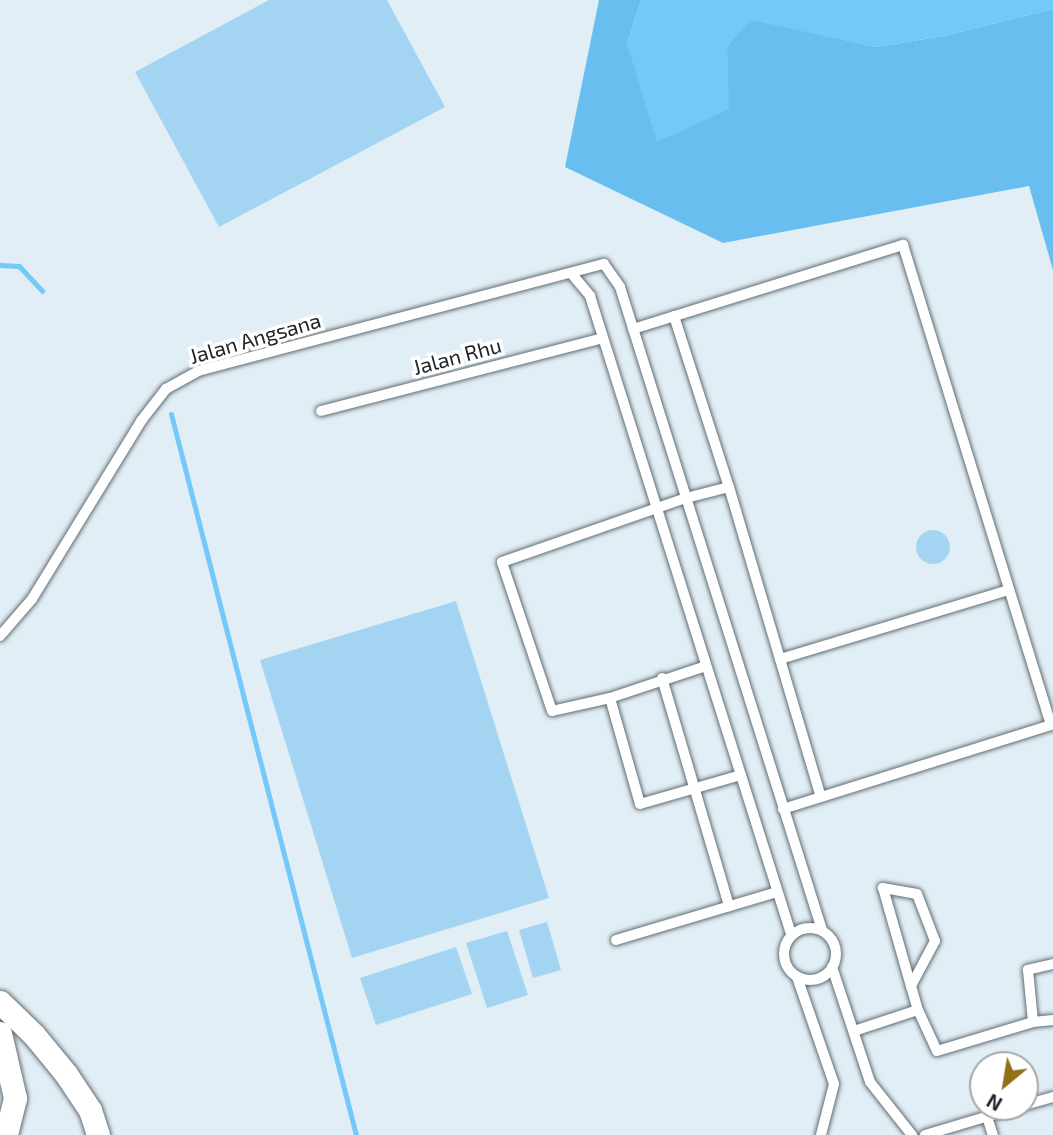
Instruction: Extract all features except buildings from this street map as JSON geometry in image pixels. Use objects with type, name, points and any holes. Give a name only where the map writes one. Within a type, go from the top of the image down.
[{"type":"street","points":[[0,1002],[34,1035],[66,1074],[90,1110],[98,1135]]},
{"type":"street","points":[[0,1033],[15,1098],[6,1135]]},
{"type":"lane","points":[[783,809],[1051,725],[902,244],[633,328],[783,809],[822,930],[832,940],[836,953],[832,967],[823,976],[810,980],[797,977]]},
{"type":"lane","name":"Jalan Angsana","points":[[0,636],[32,599],[141,421],[166,389],[198,371],[604,264],[620,287],[633,328]]},
{"type":"lane","points":[[571,272],[590,296],[791,934]]},
{"type":"lane","points":[[674,316],[729,487],[821,797]]},
{"type":"lane","name":"Jalan Rhu","points":[[321,411],[603,338]]},
{"type":"lane","points":[[706,666],[662,678],[610,698],[552,711],[502,562],[686,498],[729,487]]},
{"type":"lane","points":[[780,659],[1009,590]]},
{"type":"lane","points":[[662,678],[729,906]]},
{"type":"lane","points":[[610,698],[640,804],[741,775]]},
{"type":"lane","points":[[911,986],[934,941],[917,894],[883,888],[911,986],[918,1010],[937,1051],[1033,1022],[1053,1020]]},
{"type":"lane","points":[[616,940],[777,891]]},
{"type":"lane","points":[[821,1135],[834,1084],[797,977],[786,965],[783,949],[791,934],[805,927],[822,930]]},
{"type":"lane","points":[[1033,1022],[1028,970],[1053,964]]},
{"type":"lane","points":[[832,967],[870,1082],[912,1135]]},
{"type":"lane","points":[[853,1031],[918,1010]]},
{"type":"lane","points":[[927,1135],[971,1121]]},
{"type":"shaded area","points":[[269,0],[387,0],[445,107],[219,227],[135,72]]},
{"type":"shaded area","points":[[599,0],[641,0],[627,44],[728,109],[727,46],[751,19],[876,47],[943,36],[1053,9],[1053,270],[1029,186],[723,243],[565,167]]},
{"type":"shaded area","points":[[641,0],[1053,0],[1053,9],[943,36],[876,47],[751,20],[727,46],[729,109],[657,142],[627,44]]},
{"type":"shaded area","points":[[933,530],[945,535],[950,547],[945,559],[933,564],[921,559],[916,547],[921,535]]},
{"type":"shaded area","points":[[456,601],[549,898],[352,958],[260,660]]},
{"type":"shaded area","points":[[547,922],[561,970],[533,978],[519,930]]},
{"type":"shaded area","points":[[507,931],[528,995],[487,1008],[466,943]]},
{"type":"shaded area","points":[[456,947],[472,994],[376,1025],[360,978]]},
{"type":"waterway","points":[[0,265],[19,266],[42,291]]},
{"type":"waterway","points":[[171,414],[356,1135]]}]
